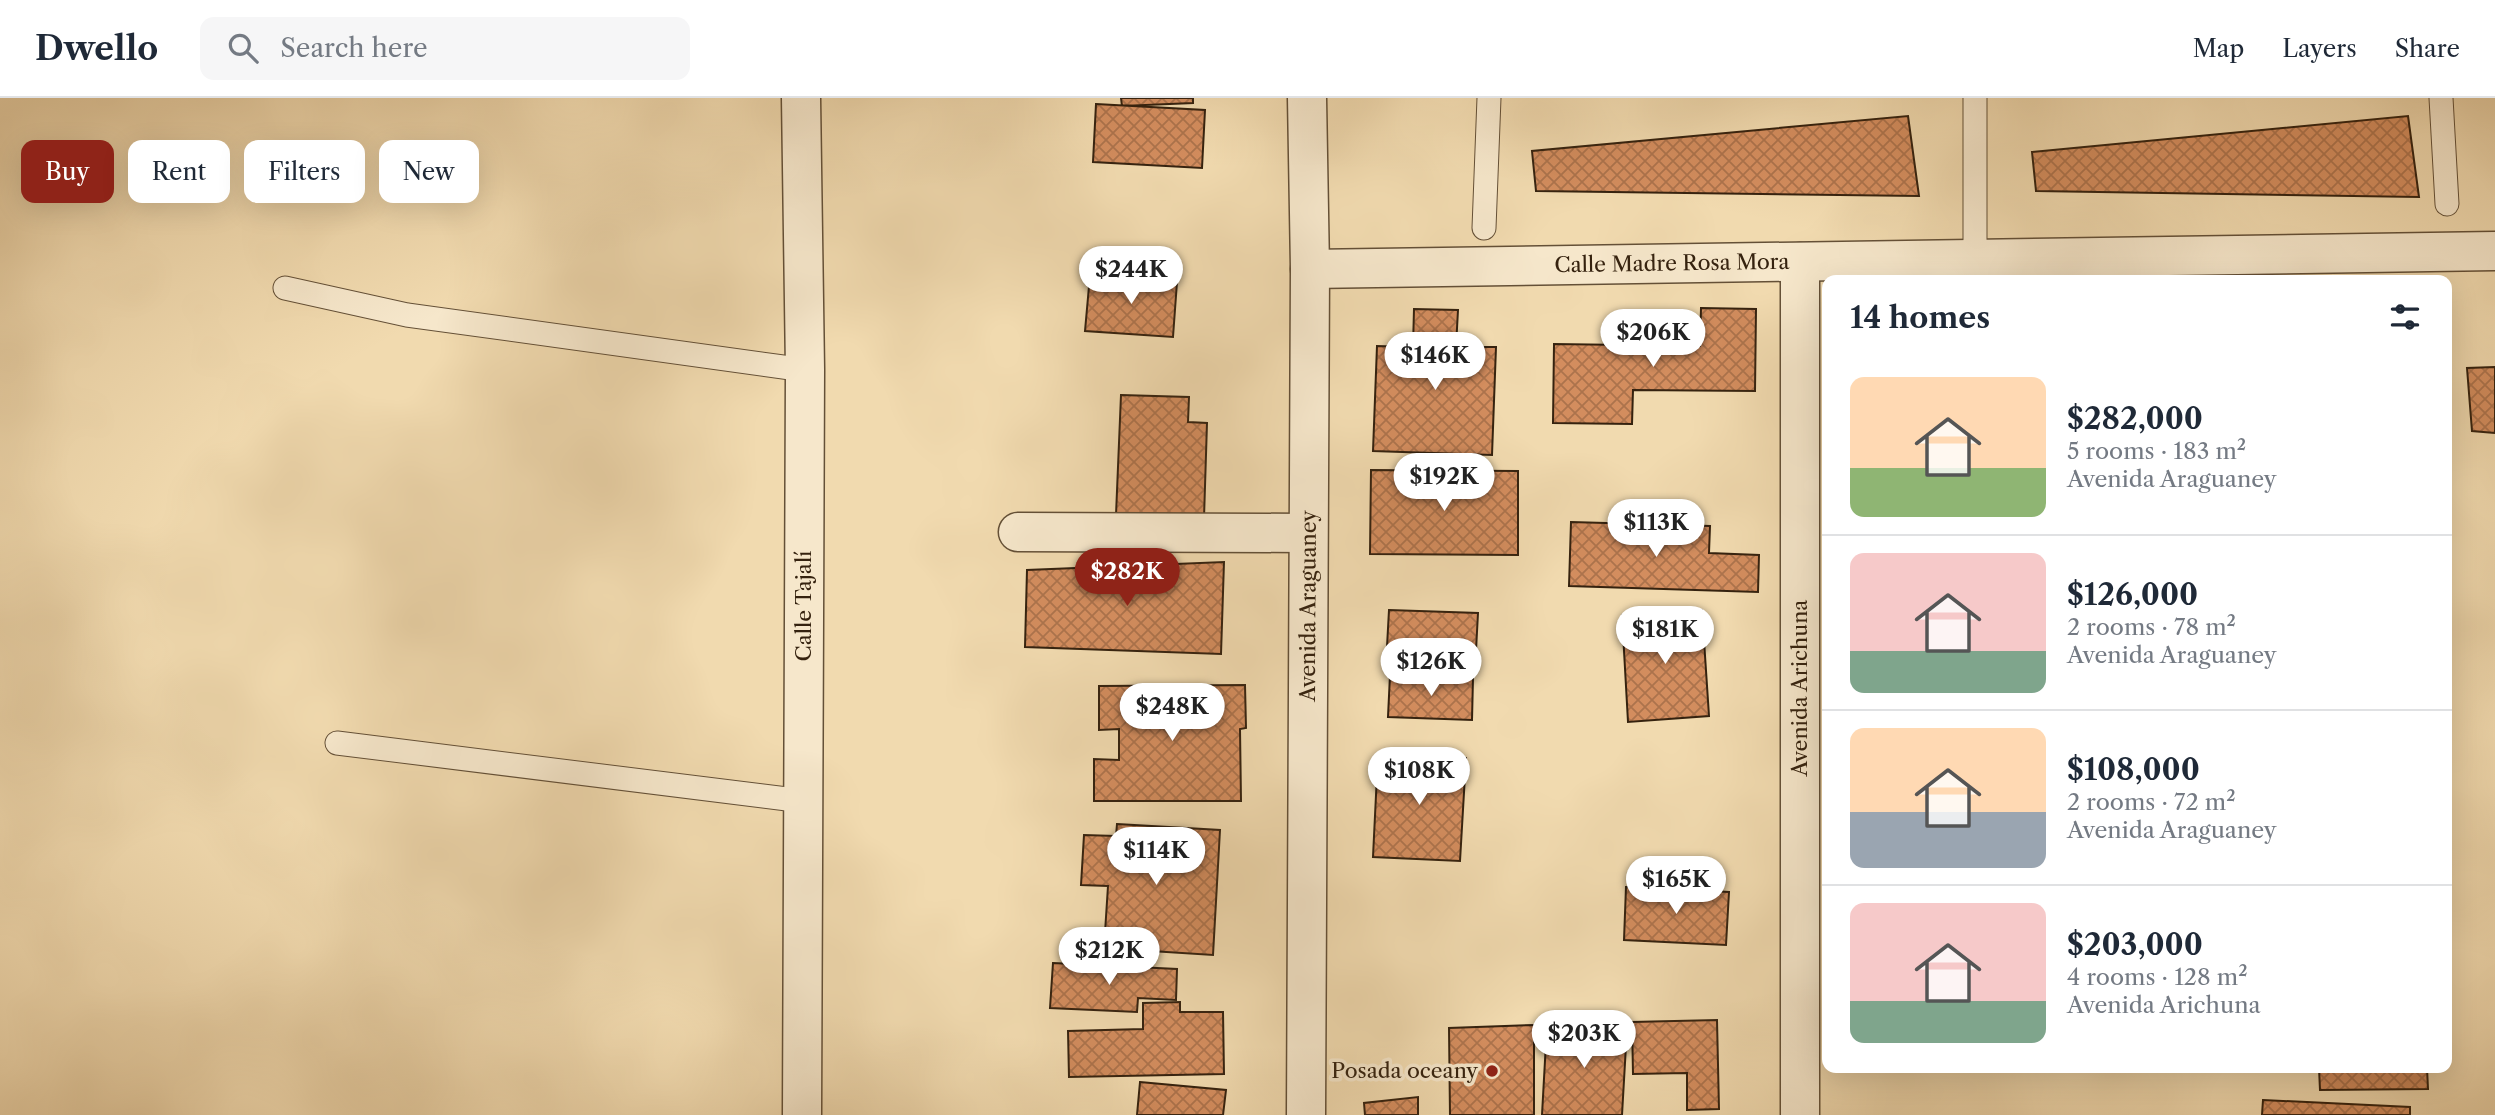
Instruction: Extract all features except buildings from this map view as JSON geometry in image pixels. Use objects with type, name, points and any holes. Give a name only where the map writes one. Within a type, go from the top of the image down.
[{"type":"street","name":"Calle Tajalí","points":[[800,98],[805,370],[802,1115]]},
{"type":"street","name":"Avenida Araguaney","points":[[1306,1115],[1310,269],[1307,98]]},
{"type":"street","name":"Calle Madre Rosa Mora","points":[[1310,269],[2495,251]]},
{"type":"street","name":"Avenida Arichuna","points":[[1800,262],[1800,1115]]},
{"type":"street","points":[[1018,532],[1308,533]]},
{"type":"lane","points":[[1484,228],[1489,98]]},
{"type":"lane","points":[[1975,98],[1975,259]]},
{"type":"lane","points":[[2441,98],[2446,204]]},
{"type":"lane","points":[[285,288],[407,315],[805,370]]},
{"type":"lane","points":[[337,743],[803,801]]},
{"type":"place","name":"Posada oceany","points":[[1492,1071]]}]
